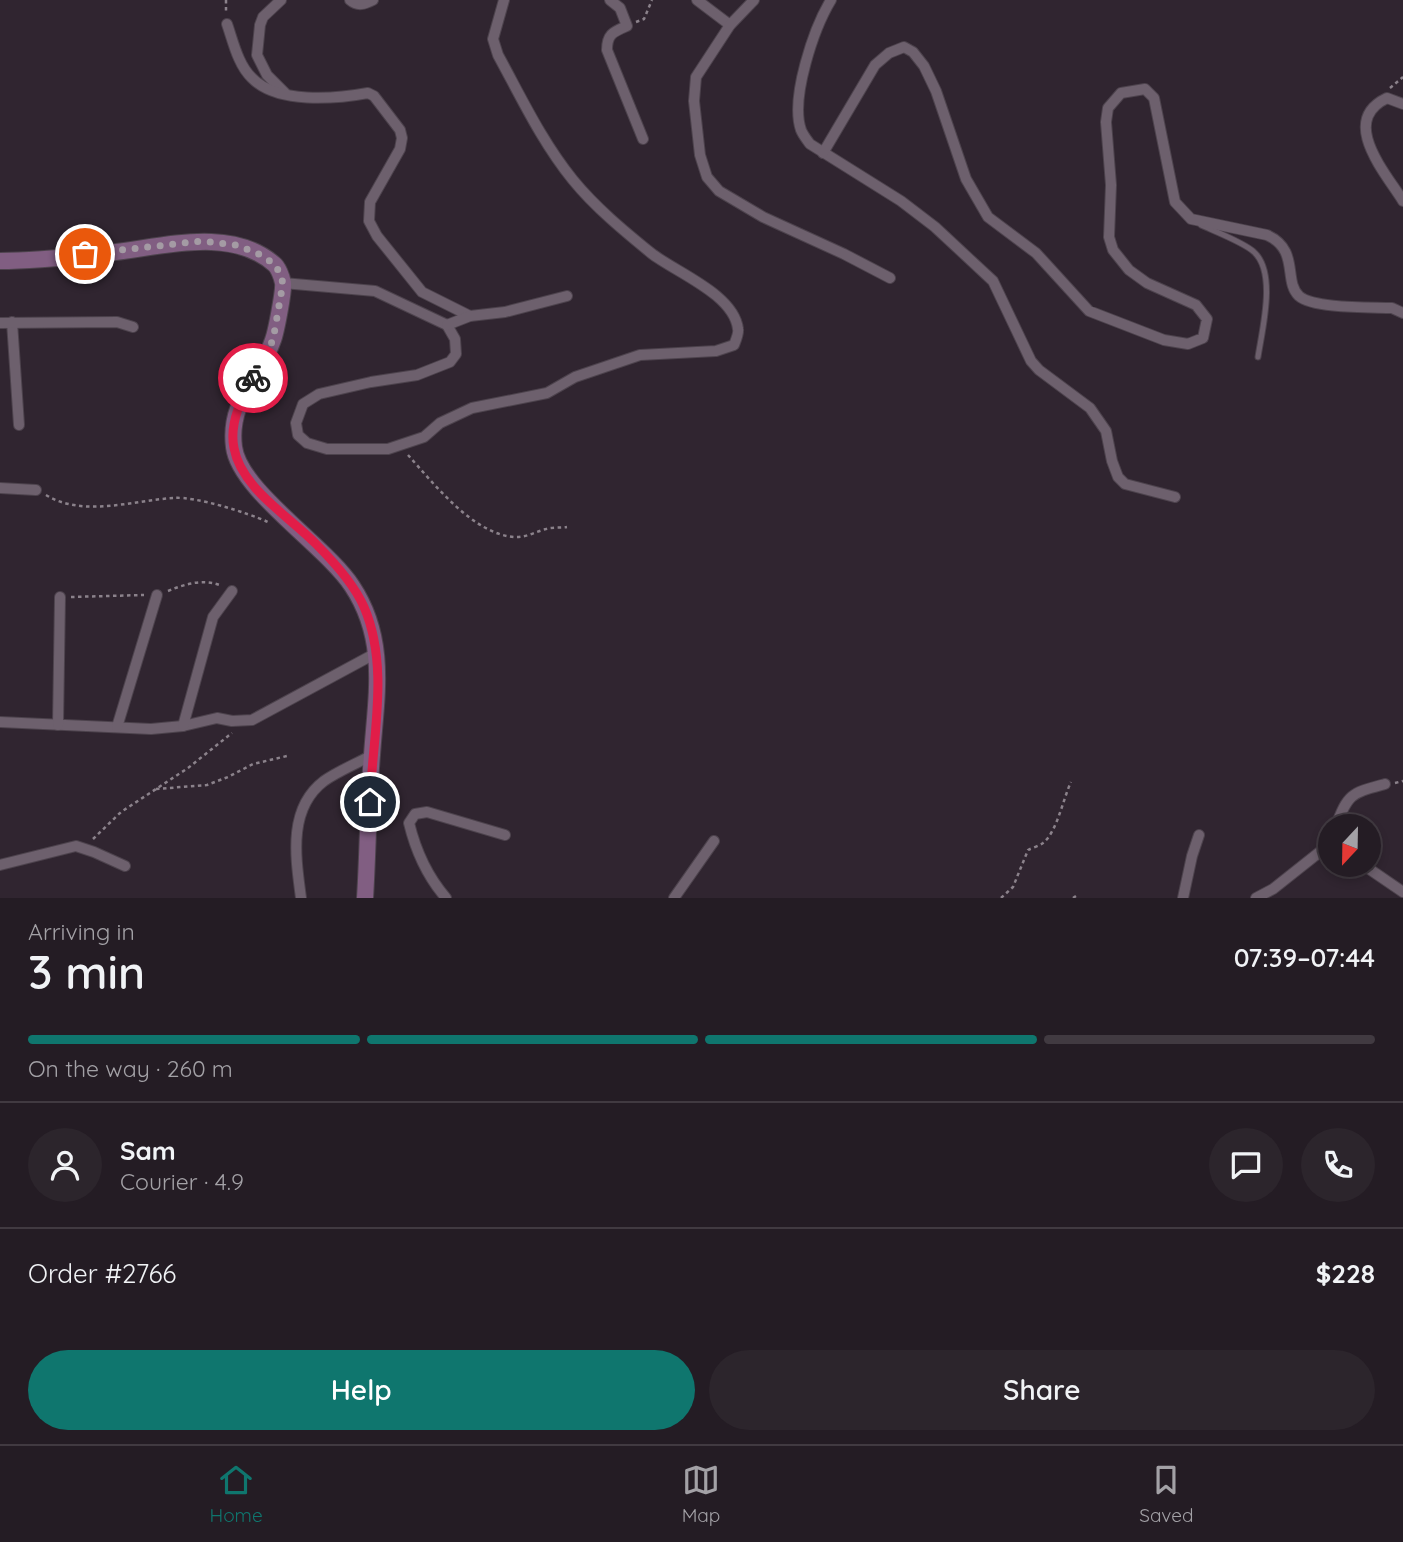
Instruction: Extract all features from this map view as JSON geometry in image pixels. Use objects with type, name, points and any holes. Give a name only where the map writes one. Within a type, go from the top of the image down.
[{"type":"main road","points":[[0,261],[202,241],[236,245],[257,253],[276,265],[283,283],[273,340],[236,413],[234,448],[245,475],[272,505],[316,544],[352,585],[365,608],[377,652],[378,691],[365,898]]},
{"type":"street","points":[[281,0],[260,25],[257,55],[267,75],[285,93]]},
{"type":"street","points":[[350,0],[355,4],[373,0]]},
{"type":"street","points":[[283,283],[375,291],[447,325],[456,340],[456,354],[450,362],[417,375],[319,394],[303,404],[296,423],[298,435],[307,443],[327,449],[387,449],[424,437],[440,423],[472,408],[547,393],[575,377],[640,355],[716,351],[734,345],[738,330],[729,309],[696,279],[654,255],[618,225],[573,181],[554,153],[498,55],[493,39],[495,24],[504,0]]},
{"type":"street","points":[[610,0],[620,8],[627,26],[611,33],[607,40],[607,50],[643,139]]},
{"type":"street","points":[[697,0],[730,24]]},
{"type":"street","points":[[754,0],[730,24],[696,77],[694,101],[699,155],[707,177],[719,191],[763,217],[890,278]]},
{"type":"street","points":[[831,0],[808,52],[800,92],[801,131],[810,144],[901,201],[935,227],[993,281],[1031,361],[1090,408],[1106,431],[1118,477],[1125,484],[1175,497]]},
{"type":"street","points":[[227,24],[243,68],[253,79],[271,90],[320,98],[368,93],[374,96],[400,130],[402,138],[400,149],[370,202],[369,221],[377,236],[422,292],[470,316]]},
{"type":"street","points":[[823,153],[875,65],[889,53],[904,47],[913,52],[924,66],[936,91],[966,179],[988,217],[1036,253],[1088,311],[1164,340],[1188,344],[1203,338],[1206,319],[1196,305],[1147,282],[1129,270],[1113,250],[1109,237],[1111,185],[1106,122],[1108,108],[1121,93],[1145,89],[1154,98],[1175,202],[1191,219],[1267,235],[1278,240],[1286,252],[1295,288],[1300,296],[1322,304],[1392,308],[1403,313]]},
{"type":"street","points":[[1403,104],[1387,98],[1374,104],[1366,120],[1365,135],[1403,201]]},
{"type":"street","points":[[447,325],[470,316],[505,312],[567,296]]},
{"type":"street","points":[[19,425],[17,376],[6,322],[117,322],[133,327]]},
{"type":"street","points":[[0,488],[36,489]]},
{"type":"street","points":[[183,726],[213,617],[232,591]]},
{"type":"street","points":[[117,727],[158,595]]},
{"type":"street","points":[[58,725],[60,597]]},
{"type":"street","points":[[0,722],[151,729],[183,726],[217,718],[232,721],[252,720],[377,652]]},
{"type":"street","points":[[301,898],[295,848],[298,825],[307,800],[323,782],[372,755]]},
{"type":"street","points":[[1340,814],[1345,802],[1358,791],[1385,784]]},
{"type":"street","points":[[446,898],[432,882],[414,845],[409,823],[415,814],[427,812],[505,835]]},
{"type":"street","points":[[1183,898],[1199,835]]},
{"type":"street","points":[[674,898],[714,841]]},
{"type":"street","points":[[0,865],[76,846],[125,866]]},
{"type":"street","points":[[1256,898],[1273,890],[1318,854]]},
{"type":"street","points":[[1381,877],[1403,892]]},
{"type":"lane","points":[[1191,219],[1254,251],[1261,262],[1266,283],[1266,309],[1258,357]]},
{"type":"path","points":[[627,26],[644,19],[652,0]]},
{"type":"path","points":[[1387,98],[1388,90],[1403,77]]},
{"type":"path","points":[[399,445],[453,503],[501,535],[518,537],[548,528],[567,527]]},
{"type":"path","points":[[36,489],[54,500],[72,505],[96,506],[176,497],[204,502],[270,523]]},
{"type":"path","points":[[60,597],[158,595],[179,586],[211,581],[232,591]]},
{"type":"path","points":[[95,838],[121,812],[188,768],[233,733]]},
{"type":"path","points":[[153,789],[208,785],[253,764],[286,756]]},
{"type":"path","points":[[1001,898],[1013,887],[1028,850],[1044,843],[1056,825],[1071,782]]},
{"type":"way so far","points":[[85,254],[202,241],[236,245],[257,253],[276,265],[283,283],[273,340],[253,378]]},
{"type":"route","points":[[253,378],[236,413],[234,448],[245,475],[272,505],[316,544],[352,585],[365,608],[377,652],[378,691],[370,802]]}]
